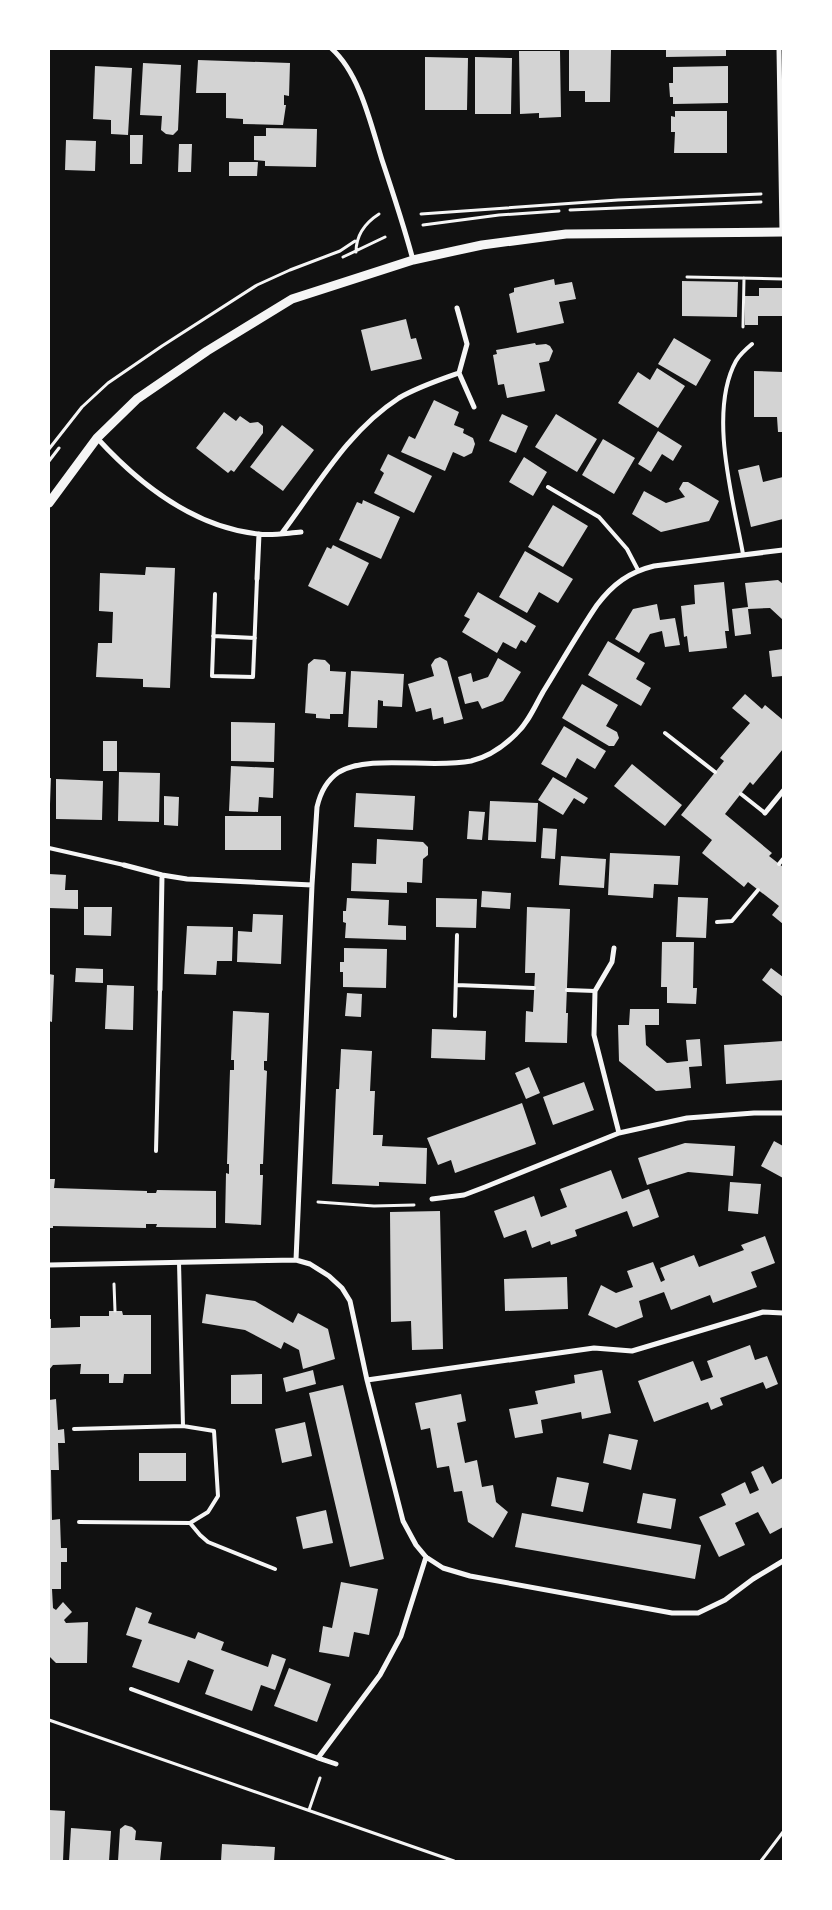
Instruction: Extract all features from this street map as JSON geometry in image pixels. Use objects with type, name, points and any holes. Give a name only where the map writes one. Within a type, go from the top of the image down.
[{"type":"street","points":[[332,49],[340,56],[354,78],[398,208],[412,260]]},
{"type":"street","points":[[49,503],[96,438],[137,399],[207,351],[292,299],[412,260],[482,245],[566,234],[783,232],[779,49]]},
{"type":"street","points":[[457,308],[466,344],[459,373],[474,407]]},
{"type":"street","points":[[282,533],[333,462],[368,421],[400,398],[459,373]]},
{"type":"street","points":[[96,438],[131,472],[176,505],[200,517],[231,528],[259,534],[301,532]]},
{"type":"street","points":[[257,579],[259,534]]},
{"type":"street","points":[[296,1260],[317,807],[320,795],[328,782],[338,772],[360,765],[375,763],[440,765],[471,761],[490,754],[517,733],[583,626],[606,592],[620,580],[638,570],[654,566],[783,550]]},
{"type":"street","points":[[765,813],[783,793]]},
{"type":"street","points":[[124,865],[162,876],[187,879],[312,885]]},
{"type":"street","points":[[160,990],[162,876]]},
{"type":"street","points":[[614,948],[612,962],[595,991],[594,1035],[619,1133]]},
{"type":"street","points":[[432,1199],[464,1195],[485,1188],[619,1133],[687,1118],[754,1113],[783,1113]]},
{"type":"street","points":[[49,1265],[296,1260],[310,1264],[329,1276],[342,1288],[350,1301],[367,1380],[403,1522],[416,1546],[426,1557],[443,1568],[470,1576],[672,1613],[698,1613],[725,1600],[783,1561]]},
{"type":"street","points":[[367,1380],[594,1348],[632,1351],[763,1312],[783,1313]]},
{"type":"street","points":[[336,1764],[318,1758],[380,1675],[401,1636],[426,1557]]},
{"type":"lane","points":[[743,554],[724,446],[724,401],[730,376],[737,360],[742,352],[752,344]]},
{"type":"lane","points":[[548,487],[599,517],[627,549],[638,570]]},
{"type":"lane","points":[[215,594],[212,676],[253,677],[257,579]]},
{"type":"lane","points":[[213,636],[255,638]]},
{"type":"lane","points":[[665,733],[715,772]]},
{"type":"lane","points":[[741,794],[765,813]]},
{"type":"lane","points":[[49,848],[124,865]]},
{"type":"lane","points":[[780,864],[783,859]]},
{"type":"lane","points":[[716,922],[732,921],[758,890]]},
{"type":"lane","points":[[455,1016],[457,935]]},
{"type":"lane","points":[[456,985],[534,988]]},
{"type":"lane","points":[[156,1151],[160,990]]},
{"type":"lane","points":[[567,990],[595,991]]},
{"type":"lane","points":[[179,1262],[183,1426]]},
{"type":"lane","points":[[74,1429],[183,1426],[214,1431],[218,1496],[208,1512],[190,1523],[79,1522]]},
{"type":"lane","points":[[190,1523],[208,1542],[275,1569]]},
{"type":"lane","points":[[132,1689],[318,1758]]},
{"type":"path","points":[[422,214],[618,200],[782,194]]},
{"type":"path","points":[[356,252],[356,240],[373,217],[381,212],[398,208]]},
{"type":"path","points":[[358,227],[361,232]]},
{"type":"path","points":[[687,277],[783,278]]},
{"type":"path","points":[[742,352],[744,278]]},
{"type":"path","points":[[298,1201],[374,1206],[432,1205],[432,1199]]},
{"type":"path","points":[[114,1264],[115,1311]]},
{"type":"path","points":[[49,1720],[454,1861]]},
{"type":"path","points":[[309,1810],[326,1761]]},
{"type":"path","points":[[761,1861],[783,1832]]},
{"type":"building","points":[[569,49],[611,49],[610,102],[585,102],[585,91],[569,91]]},
{"type":"building","points":[[666,49],[726,49],[726,56],[666,57]]},
{"type":"building","points":[[519,51],[560,51],[561,117],[539,118],[539,113],[520,114]]},
{"type":"building","points":[[425,57],[468,58],[467,110],[425,110]]},
{"type":"building","points":[[475,57],[512,58],[511,114],[475,114]]},
{"type":"building","points":[[198,60],[290,63],[289,96],[284,95],[284,105],[286,105],[283,125],[243,124],[243,119],[226,118],[226,93],[196,93]]},
{"type":"building","points":[[143,63],[181,65],[178,130],[173,135],[166,134],[161,130],[162,116],[140,115]]},
{"type":"building","points":[[95,66],[132,68],[128,135],[111,134],[111,120],[93,119]]},
{"type":"building","points":[[728,66],[728,103],[673,104],[673,97],[670,97],[669,83],[673,83],[673,67]]},
{"type":"building","points":[[675,111],[727,111],[727,153],[674,153],[675,132],[671,132],[671,116],[675,117]]},
{"type":"building","points":[[266,128],[317,129],[316,167],[265,166],[265,161],[254,160],[254,136],[266,136]]},
{"type":"building","points":[[130,135],[143,135],[142,164],[130,164]]},
{"type":"building","points":[[66,140],[96,141],[95,171],[65,170]]},
{"type":"building","points":[[179,144],[192,144],[191,172],[178,172]]},
{"type":"building","points":[[229,162],[258,162],[257,176],[229,176]]},
{"type":"building","points":[[554,279],[555,285],[572,282],[576,299],[559,302],[564,323],[517,333],[509,294],[514,292],[514,288]]},
{"type":"building","points":[[682,281],[738,282],[737,317],[682,316]]},
{"type":"building","points":[[759,288],[783,288],[783,316],[758,316],[758,325],[745,325],[745,296],[759,296]]},
{"type":"building","points":[[406,319],[411,339],[416,338],[422,359],[371,371],[361,330]]},
{"type":"building","points":[[674,338],[711,360],[696,386],[658,364]]},
{"type":"building","points":[[535,343],[536,345],[546,344],[553,351],[549,361],[539,363],[545,391],[507,398],[504,384],[498,385],[493,355],[497,354],[496,350]]},
{"type":"building","points":[[657,368],[685,386],[658,428],[618,403],[638,372],[650,380]]},
{"type":"building","points":[[754,371],[783,372],[783,432],[778,432],[777,417],[754,417]]},
{"type":"building","points":[[434,400],[459,412],[454,425],[464,429],[463,433],[473,438],[475,444],[472,453],[464,457],[453,452],[445,471],[401,452],[409,436],[415,439]]},
{"type":"building","points":[[224,412],[236,421],[240,416],[250,423],[258,422],[263,426],[263,433],[234,472],[231,470],[228,473],[196,448]]},
{"type":"building","points":[[502,414],[528,426],[516,453],[489,441]]},
{"type":"building","points":[[556,414],[597,439],[577,472],[535,447]]},
{"type":"building","points":[[282,425],[314,450],[283,491],[250,467]]},
{"type":"building","points":[[658,431],[682,446],[673,461],[662,454],[651,472],[638,464]]},
{"type":"building","points":[[603,439],[635,458],[614,494],[582,475]]},
{"type":"building","points":[[388,454],[432,476],[414,513],[374,493],[384,473],[380,470]]},
{"type":"building","points":[[524,457],[547,472],[533,496],[509,482]]},
{"type":"building","points":[[759,465],[763,482],[783,477],[783,519],[751,527],[738,470]]},
{"type":"building","points":[[683,482],[688,482],[719,501],[709,521],[661,532],[632,514],[644,491],[666,503],[685,497],[679,489]]},
{"type":"building","points":[[363,500],[400,517],[381,559],[339,540],[357,502],[362,504]]},
{"type":"building","points":[[553,505],[588,526],[563,567],[528,547]]},
{"type":"building","points":[[333,545],[369,563],[348,606],[308,586],[327,547],[331,549]]},
{"type":"building","points":[[525,551],[573,579],[558,603],[539,592],[527,613],[499,597]]},
{"type":"building","points":[[146,567],[175,568],[170,688],[143,687],[143,679],[96,677],[98,643],[112,643],[113,612],[99,611],[100,573],[145,575]]},
{"type":"building","points":[[778,580],[783,584],[783,620],[770,608],[748,609],[751,634],[735,636],[732,609],[748,607],[745,583]]},
{"type":"building","points":[[724,582],[729,631],[725,631],[727,648],[689,652],[687,636],[684,637],[681,606],[695,604],[694,585]]},
{"type":"building","points":[[478,592],[536,626],[526,643],[521,640],[516,649],[503,642],[497,653],[462,632],[470,619],[464,616]]},
{"type":"building","points":[[657,604],[660,620],[675,618],[680,645],[665,647],[662,631],[650,634],[639,653],[615,639],[633,609]]},
{"type":"building","points":[[608,641],[645,663],[636,679],[651,688],[641,706],[588,675]]},
{"type":"building","points":[[783,649],[783,676],[772,677],[769,651]]},
{"type":"building","points":[[440,657],[447,661],[463,719],[444,724],[443,717],[433,720],[431,708],[416,712],[408,684],[434,676],[431,665],[435,659]]},
{"type":"building","points":[[498,658],[521,672],[503,701],[482,709],[478,701],[465,704],[458,677],[471,673],[473,682],[488,677]]},
{"type":"building","points":[[314,659],[325,660],[330,665],[330,671],[346,672],[343,714],[330,714],[330,719],[316,718],[316,714],[305,713],[308,664]]},
{"type":"building","points":[[351,671],[404,674],[402,707],[383,706],[383,701],[378,700],[377,728],[348,727]]},
{"type":"building","points":[[582,684],[618,705],[606,726],[617,732],[619,738],[614,746],[609,746],[562,718]]},
{"type":"building","points":[[745,694],[762,709],[765,705],[783,720],[783,749],[753,785],[750,782],[725,814],[772,853],[769,856],[783,867],[783,924],[772,915],[779,906],[748,882],[744,887],[702,853],[712,840],[681,815],[724,761],[720,758],[750,723],[732,708]]},
{"type":"building","points":[[231,722],[275,723],[274,762],[231,761]]},
{"type":"building","points":[[564,726],[606,751],[595,769],[577,758],[566,778],[541,764]]},
{"type":"building","points":[[103,741],[117,741],[117,771],[103,771]]},
{"type":"building","points":[[632,764],[682,805],[665,826],[614,786]]},
{"type":"building","points":[[231,766],[274,768],[273,798],[259,797],[258,812],[229,811]]},
{"type":"building","points":[[119,772],[160,773],[159,822],[118,821]]},
{"type":"building","points":[[553,777],[588,798],[584,804],[574,798],[563,815],[538,800]]},
{"type":"building","points":[[49,778],[51,778],[50,804],[49,804]]},
{"type":"building","points":[[56,779],[103,781],[102,820],[56,819]]},
{"type":"building","points":[[356,793],[415,796],[413,830],[354,827]]},
{"type":"building","points":[[164,796],[179,797],[178,826],[164,825]]},
{"type":"building","points":[[490,801],[538,803],[536,842],[488,840]]},
{"type":"building","points":[[469,811],[485,812],[482,840],[467,839]]},
{"type":"building","points":[[225,816],[281,816],[281,850],[225,850]]},
{"type":"building","points":[[543,828],[557,829],[555,859],[541,858]]},
{"type":"building","points":[[377,839],[423,842],[428,847],[428,855],[423,859],[422,883],[407,882],[407,893],[351,891],[352,863],[376,864]]},
{"type":"building","points":[[610,853],[680,856],[678,885],[654,884],[653,898],[608,895]]},
{"type":"building","points":[[561,856],[606,859],[604,888],[559,885]]},
{"type":"building","points":[[49,874],[66,875],[65,890],[78,890],[78,909],[49,908]]},
{"type":"building","points":[[482,891],[511,893],[510,909],[481,907]]},
{"type":"building","points":[[678,897],[708,898],[706,938],[676,937]]},
{"type":"building","points":[[347,898],[389,900],[388,925],[406,926],[406,940],[345,938],[346,923],[343,922],[343,911],[346,911]]},
{"type":"building","points":[[436,898],[477,899],[476,928],[436,927]]},
{"type":"building","points":[[84,907],[112,907],[111,936],[84,935]]},
{"type":"building","points":[[527,907],[570,909],[566,1013],[568,1013],[567,1043],[525,1042],[526,1011],[533,1012],[535,973],[525,973]]},
{"type":"building","points":[[253,914],[283,915],[281,964],[237,962],[238,931],[252,932]]},
{"type":"building","points":[[187,926],[233,927],[232,961],[217,961],[216,975],[184,974]]},
{"type":"building","points":[[662,942],[694,942],[693,988],[697,988],[696,1004],[667,1003],[667,987],[661,987]]},
{"type":"building","points":[[344,948],[387,949],[386,988],[343,987],[343,972],[340,972],[340,962],[344,962]]},
{"type":"building","points":[[76,968],[103,969],[103,983],[75,982]]},
{"type":"building","points":[[771,968],[783,977],[783,997],[762,980]]},
{"type":"building","points":[[49,974],[54,975],[52,1022],[49,1021]]},
{"type":"building","points":[[107,985],[134,986],[133,1030],[105,1029]]},
{"type":"building","points":[[347,993],[362,994],[361,1017],[345,1016]]},
{"type":"building","points":[[630,1009],[659,1009],[659,1025],[645,1025],[646,1045],[667,1063],[688,1061],[686,1040],[700,1039],[702,1066],[689,1067],[691,1088],[656,1091],[619,1061],[618,1025],[629,1025]]},
{"type":"building","points":[[233,1011],[269,1013],[267,1061],[264,1061],[264,1070],[267,1071],[263,1164],[260,1164],[260,1175],[263,1175],[261,1225],[225,1223],[226,1173],[229,1174],[229,1164],[227,1164],[230,1070],[234,1070],[234,1060],[231,1060]]},
{"type":"building","points":[[432,1029],[486,1031],[485,1060],[431,1058]]},
{"type":"building","points":[[783,1041],[783,1080],[726,1084],[724,1045]]},
{"type":"building","points":[[341,1049],[372,1051],[370,1091],[375,1091],[373,1135],[383,1135],[382,1146],[427,1148],[426,1184],[379,1182],[379,1186],[332,1184],[336,1089],[339,1089]]},
{"type":"building","points":[[529,1067],[540,1093],[526,1099],[515,1073]]},
{"type":"building","points":[[584,1082],[594,1110],[553,1125],[543,1097]]},
{"type":"building","points":[[522,1103],[536,1144],[455,1173],[451,1160],[438,1165],[427,1138]]},
{"type":"building","points":[[774,1141],[783,1146],[783,1178],[761,1166]]},
{"type":"building","points":[[685,1143],[735,1146],[733,1176],[688,1172],[647,1185],[638,1158]]},
{"type":"building","points":[[611,1170],[622,1199],[649,1189],[659,1217],[633,1227],[627,1211],[575,1230],[577,1236],[551,1245],[550,1241],[532,1248],[526,1230],[504,1238],[494,1211],[534,1196],[541,1217],[567,1207],[560,1189]]},
{"type":"building","points":[[49,1179],[55,1179],[54,1188],[147,1191],[147,1193],[156,1193],[157,1190],[216,1191],[216,1228],[156,1227],[157,1224],[146,1224],[146,1228],[53,1226],[53,1228],[49,1228]]},
{"type":"building","points":[[730,1182],[761,1184],[758,1214],[728,1211]]},
{"type":"building","points":[[440,1211],[443,1349],[412,1350],[411,1321],[391,1322],[390,1212]]},
{"type":"building","points":[[765,1236],[775,1263],[751,1272],[757,1287],[713,1303],[710,1295],[671,1310],[664,1292],[639,1301],[643,1317],[616,1328],[588,1315],[601,1285],[616,1293],[633,1287],[627,1271],[653,1262],[661,1282],[665,1280],[660,1268],[694,1255],[699,1267],[744,1250],[741,1245]]},
{"type":"building","points":[[567,1277],[568,1309],[505,1311],[504,1279]]},
{"type":"building","points":[[206,1294],[255,1301],[293,1323],[298,1313],[328,1329],[335,1359],[303,1369],[299,1350],[284,1342],[281,1349],[245,1330],[202,1323]]},
{"type":"building","points":[[109,1311],[122,1311],[123,1315],[151,1315],[151,1374],[124,1374],[123,1383],[109,1383],[109,1374],[80,1374],[81,1364],[53,1365],[49,1370],[49,1319],[51,1319],[51,1328],[80,1327],[80,1316],[109,1316]]},
{"type":"building","points":[[750,1345],[755,1360],[767,1356],[778,1384],[766,1389],[763,1382],[720,1398],[723,1405],[711,1410],[708,1402],[654,1422],[638,1381],[693,1361],[701,1381],[713,1377],[707,1361]]},
{"type":"building","points":[[313,1370],[316,1384],[286,1392],[283,1378]]},
{"type":"building","points":[[602,1370],[611,1413],[582,1419],[581,1412],[541,1420],[543,1433],[515,1438],[509,1409],[538,1404],[535,1391],[575,1383],[574,1375]]},
{"type":"building","points":[[262,1374],[262,1404],[231,1404],[231,1375]]},
{"type":"building","points":[[343,1385],[384,1559],[350,1567],[309,1393]]},
{"type":"building","points":[[461,1394],[466,1421],[457,1423],[465,1463],[477,1460],[482,1487],[493,1485],[496,1502],[508,1512],[493,1538],[468,1522],[462,1491],[454,1492],[449,1466],[437,1468],[430,1428],[421,1430],[415,1403]]},
{"type":"building","points":[[56,1399],[58,1430],[64,1429],[65,1443],[58,1443],[59,1470],[51,1470],[52,1520],[60,1519],[61,1548],[67,1548],[67,1562],[61,1562],[61,1589],[52,1589],[53,1608],[56,1610],[63,1602],[72,1612],[64,1620],[66,1623],[88,1622],[87,1663],[56,1663],[49,1656],[49,1400]]},
{"type":"building","points":[[305,1422],[312,1456],[282,1463],[275,1429]]},
{"type":"building","points":[[609,1434],[638,1440],[631,1470],[603,1463]]},
{"type":"building","points":[[139,1453],[186,1453],[186,1481],[139,1481]]},
{"type":"building","points":[[763,1466],[772,1484],[783,1478],[783,1527],[770,1534],[758,1512],[735,1523],[745,1545],[719,1557],[699,1517],[726,1505],[721,1494],[745,1482],[750,1494],[759,1490],[751,1472]]},
{"type":"building","points":[[557,1477],[589,1483],[583,1512],[551,1506]]},
{"type":"building","points":[[643,1493],[676,1499],[671,1529],[637,1523]]},
{"type":"building","points":[[326,1510],[333,1543],[303,1549],[296,1517]]},
{"type":"building","points":[[522,1513],[701,1545],[695,1579],[515,1547]]},
{"type":"building","points":[[341,1582],[378,1589],[369,1635],[354,1632],[349,1657],[319,1652],[323,1626],[332,1628]]},
{"type":"building","points":[[136,1607],[152,1613],[148,1623],[195,1639],[198,1632],[224,1642],[221,1650],[268,1667],[272,1654],[286,1659],[275,1690],[261,1685],[252,1711],[205,1694],[214,1670],[188,1660],[179,1683],[132,1667],[142,1640],[126,1635]]},
{"type":"building","points":[[289,1668],[331,1684],[317,1722],[274,1706]]},
{"type":"building","points":[[49,1810],[65,1811],[63,1861],[49,1861]]},
{"type":"building","points":[[125,1825],[132,1827],[136,1831],[135,1840],[162,1842],[160,1861],[118,1861],[120,1829]]},
{"type":"building","points":[[71,1828],[111,1831],[109,1861],[69,1861]]},
{"type":"building","points":[[222,1844],[275,1847],[274,1861],[221,1861]]}]
